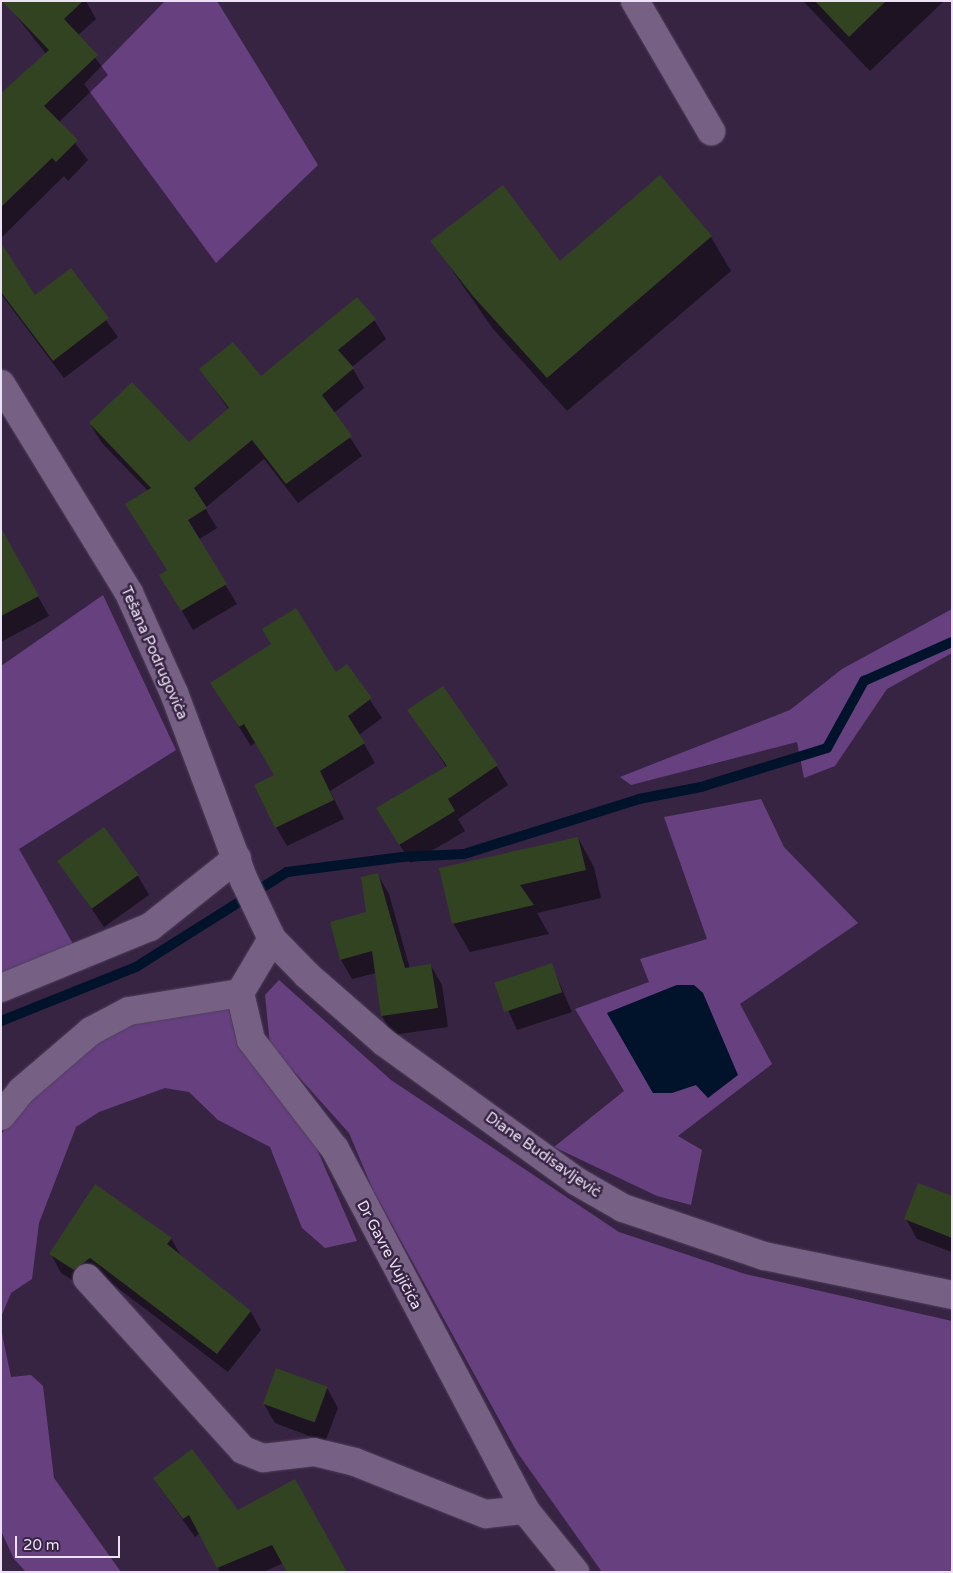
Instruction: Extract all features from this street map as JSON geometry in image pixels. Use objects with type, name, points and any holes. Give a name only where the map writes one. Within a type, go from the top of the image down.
[{"type":"street","points":[[636,1],[711,131]]},
{"type":"street","name":"Tešana Podrugovića","points":[[1,384],[129,593],[174,693],[240,869],[272,939]]},
{"type":"street","points":[[1,988],[150,927],[240,869]]},
{"type":"street","points":[[1,1116],[21,1091],[78,1041],[129,1011],[240,992],[272,939]]},
{"type":"street","name":"Diane Budisavljević","points":[[272,939],[344,1011],[385,1043],[576,1181],[623,1208],[764,1256],[952,1295]]},
{"type":"street","name":"Dr Gavre Vujičića","points":[[240,992],[251,1040],[335,1149],[526,1510],[575,1572]]},
{"type":"street","points":[[87,1278],[243,1450],[262,1458],[314,1452],[355,1462],[486,1514],[526,1510]]},
{"type":"shaded area","points":[[165,1],[217,1],[318,165],[216,263],[84,84]]},
{"type":"shaded area","points":[[103,595],[176,750],[19,849],[73,944],[1,976],[1,666]]},
{"type":"shaded area","points":[[952,609],[952,653],[887,689],[835,766],[804,778],[797,742],[631,785],[620,777],[790,710],[842,669]]},
{"type":"shaded area","points":[[761,799],[784,847],[858,923],[740,1004],[772,1064],[678,1136],[702,1150],[691,1205],[657,1196],[554,1147],[624,1091],[575,1009],[649,982],[640,959],[707,939],[664,817]],"holes":[[[677,985],[708,1097],[696,1085],[653,1093],[607,1013]]]},
{"type":"shaded area","points":[[279,980],[391,1080],[619,1232],[745,1274],[952,1321],[952,1572],[602,1572],[517,1452],[373,1190],[349,1133],[270,1045],[265,995]]},
{"type":"shaded area","points":[[228,1006],[236,1038],[251,1063],[316,1147],[357,1241],[325,1248],[302,1228],[270,1147],[218,1120],[189,1092],[165,1088],[99,1112],[76,1127],[39,1223],[32,1279],[11,1293],[1,1317],[1,1135],[14,1114],[73,1058],[125,1024]]},
{"type":"shaded area","points":[[1,1329],[11,1377],[31,1375],[43,1386],[54,1478],[121,1572],[26,1572],[14,1559],[1,1531]]},
{"type":"water","points":[[677,985],[694,985],[703,993],[738,1075],[708,1098],[696,1085],[672,1093],[653,1093],[607,1013]]},
{"type":"building","points":[[2,1],[83,1],[64,19],[98,55],[44,106],[78,140],[56,162],[52,158],[1,207],[1,93],[49,50]]},
{"type":"building","points":[[815,1],[886,1],[849,37]]},
{"type":"building","points":[[660,175],[712,236],[547,378],[472,295],[430,241],[503,185],[560,261]]},
{"type":"building","points":[[1,243],[35,295],[71,268],[109,318],[53,361],[1,292]]},
{"type":"building","points":[[357,297],[376,319],[338,350],[354,368],[322,395],[352,436],[286,484],[252,440],[194,488],[207,508],[188,520],[227,584],[181,611],[159,575],[167,570],[125,504],[151,488],[89,423],[132,382],[189,442],[229,408],[199,369],[233,342],[261,376]]},
{"type":"building","points":[[1,528],[39,596],[1,616]]},
{"type":"building","points":[[296,608],[336,672],[347,664],[372,698],[348,716],[365,743],[320,771],[334,800],[275,828],[254,785],[274,775],[244,724],[239,727],[210,683],[271,644],[262,629]]},
{"type":"building","points":[[443,686],[498,765],[448,799],[455,811],[399,845],[376,808],[447,766],[407,710]]},
{"type":"building","points":[[104,827],[139,875],[92,909],[57,861]]},
{"type":"building","points":[[578,837],[586,870],[520,885],[534,905],[452,924],[439,868]]},
{"type":"building","points":[[378,873],[405,968],[431,964],[438,1008],[381,1016],[372,951],[340,960],[330,922],[366,912],[361,877]]},
{"type":"building","points":[[552,963],[562,992],[504,1012],[494,983]]},
{"type":"building","points":[[918,1183],[952,1196],[952,1238],[904,1219]]},
{"type":"building","points":[[95,1184],[172,1238],[167,1244],[251,1311],[217,1354],[90,1258],[74,1270],[49,1254]]},
{"type":"building","points":[[276,1368],[328,1387],[315,1423],[263,1404]]},
{"type":"building","points":[[192,1449],[238,1510],[295,1479],[347,1572],[287,1572],[272,1545],[217,1568],[189,1515],[183,1519],[153,1478]]},
{"type":"waterway","points":[[1,1021],[136,967],[287,872],[402,857],[464,854],[639,799],[701,787],[827,748],[864,681],[952,642]]}]
